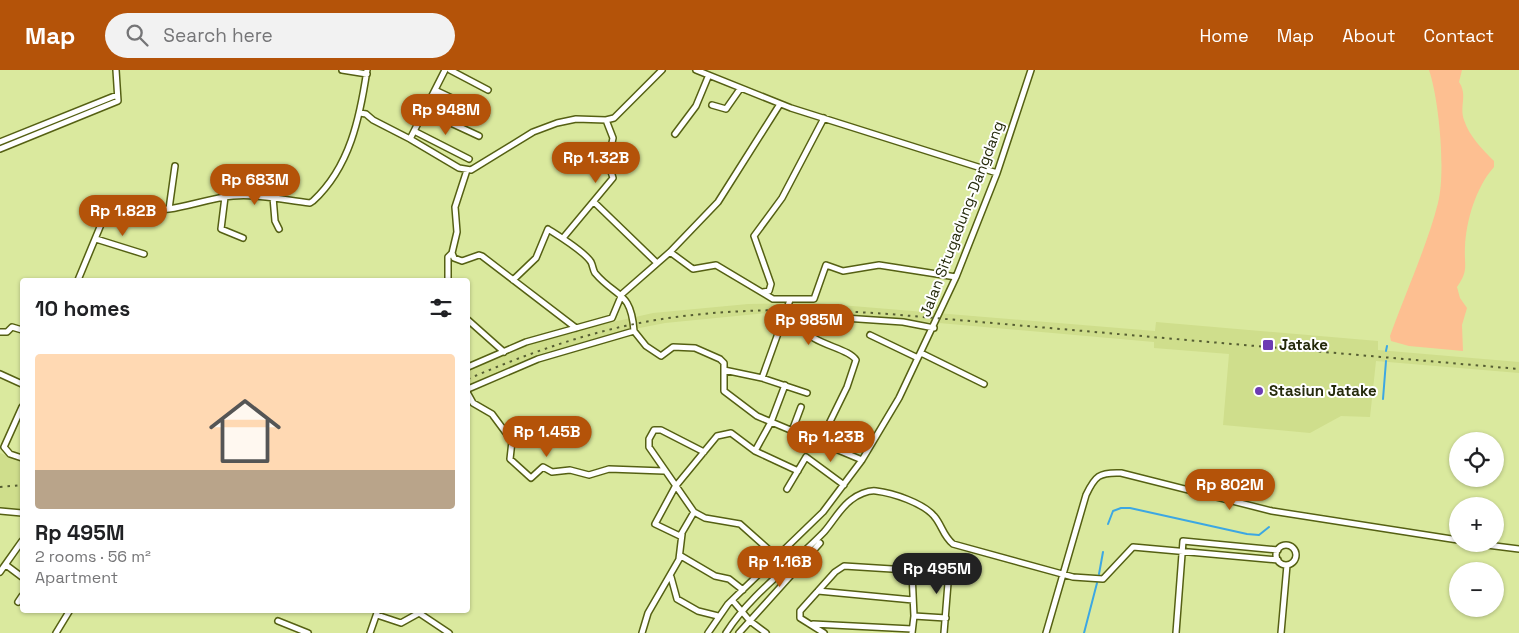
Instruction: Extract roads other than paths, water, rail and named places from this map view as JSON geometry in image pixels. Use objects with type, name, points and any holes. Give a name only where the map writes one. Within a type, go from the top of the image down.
[{"type":"street","points":[[116,70],[118,98]]},
{"type":"street","points":[[79,278],[107,210],[115,203],[148,209],[169,208],[225,197],[272,197],[310,203],[317,198],[348,153],[360,113],[367,72],[342,70]]},
{"type":"street","points":[[410,139],[445,70]]},
{"type":"street","points":[[450,70],[488,90]]},
{"type":"street","points":[[360,113],[366,114],[373,120],[459,168],[467,170],[489,160],[525,135],[549,126],[584,119],[606,120],[620,112],[662,70]]},
{"type":"street","points":[[696,70],[708,77],[780,104],[997,173]]},
{"type":"street","name":"Jalan Situgadung-Dangdang","points":[[708,633],[718,616],[822,512],[844,485],[862,460],[899,398],[934,328],[956,277],[997,173],[1031,70]]},
{"type":"street","points":[[675,134],[696,106],[708,77]]},
{"type":"street","points":[[712,105],[726,109],[740,89]]},
{"type":"street","points":[[436,90],[486,114]]},
{"type":"street","points":[[0,142],[118,98]]},
{"type":"street","points":[[0,149],[118,98]]},
{"type":"street","points":[[470,366],[526,342],[612,318],[622,294],[705,218],[726,192],[780,104]]},
{"type":"street","points":[[425,111],[479,136]]},
{"type":"street","points":[[760,292],[768,292],[771,284],[754,236],[782,198],[824,118]]},
{"type":"street","points":[[563,238],[612,178],[608,162],[613,138],[606,120]]},
{"type":"street","points":[[414,130],[469,159]]},
{"type":"street","points":[[169,208],[174,166]]},
{"type":"street","points":[[448,278],[446,269],[448,258],[452,253],[457,232],[455,207],[467,170]]},
{"type":"street","points":[[225,197],[221,229],[242,238]]},
{"type":"street","points":[[272,197],[275,221],[279,229]]},
{"type":"street","points":[[594,202],[657,263]]},
{"type":"street","points":[[513,280],[536,258],[548,230],[563,238],[591,262],[594,272],[622,294],[632,314],[634,331],[646,346],[661,356],[673,347],[695,348],[720,359],[724,363],[724,391],[757,416],[862,460]]},
{"type":"street","points":[[96,239],[144,254]]},
{"type":"street","points":[[670,252],[690,268],[700,269],[716,265],[773,299],[814,298],[826,265],[843,271],[879,265],[956,277]]},
{"type":"street","points":[[452,253],[454,258],[462,262],[479,255],[482,256],[576,328]]},
{"type":"street","points":[[762,378],[790,300]]},
{"type":"street","points":[[785,314],[903,322],[934,328]]},
{"type":"street","points":[[802,316],[801,325],[806,332],[832,348],[850,354],[856,360],[847,387],[820,442]]},
{"type":"street","points":[[470,322],[504,352]]},
{"type":"street","points":[[0,332],[7,332],[12,327],[20,329]]},
{"type":"street","points":[[470,389],[538,360],[634,331]]},
{"type":"street","points":[[870,335],[984,384]]},
{"type":"street","points":[[724,370],[762,378],[806,393]]},
{"type":"street","points":[[0,374],[20,383]]},
{"type":"street","points":[[755,451],[770,422],[785,385]]},
{"type":"street","points":[[470,398],[473,403],[492,414],[512,442],[510,460],[530,478],[543,467],[552,472],[570,470],[589,475],[609,469],[664,471]]},
{"type":"street","points":[[792,431],[801,407]]},
{"type":"street","points":[[20,411],[4,447],[10,454],[20,457]]},
{"type":"street","points":[[704,452],[660,430],[654,430],[649,438],[649,447],[694,512],[705,518],[740,524],[776,556]]},
{"type":"street","points":[[682,534],[674,534],[655,524],[675,487],[717,436],[731,433],[755,451],[798,471]]},
{"type":"street","points":[[787,489],[807,457],[844,485]]},
{"type":"street","points":[[1046,633],[1086,495],[1096,478],[1104,472],[1121,473],[1272,510],[1449,539]]},
{"type":"street","points":[[726,633],[742,612],[822,533],[851,500],[864,493],[875,491],[916,502],[926,508],[935,517],[945,538],[953,544],[1073,577],[1103,579],[1133,547],[1278,560],[1287,565]]},
{"type":"street","points":[[0,511],[20,513]]},
{"type":"street","points":[[642,633],[648,613],[671,577],[679,559],[682,534],[694,512]]},
{"type":"street","points":[[1176,633],[1183,541],[1278,550],[1286,545],[1296,551],[1295,560],[1287,565]]},
{"type":"street","points":[[739,633],[820,543]]},
{"type":"street","points":[[0,572],[20,544]]},
{"type":"street","points":[[1504,547],[1519,549]]},
{"type":"street","points":[[1278,550],[1278,560]]},
{"type":"street","points":[[679,559],[683,556],[715,576],[729,579],[743,590]]},
{"type":"street","points":[[944,633],[950,558]]},
{"type":"street","points":[[6,565],[20,576]]},
{"type":"street","points":[[1281,633],[1287,565]]},
{"type":"street","points":[[811,624],[864,630],[912,631],[914,616],[912,573],[908,570],[844,566],[835,572],[799,613],[800,618],[824,633]]},
{"type":"street","points":[[671,577],[677,599],[698,611],[718,616]]},
{"type":"street","points":[[818,591],[913,600]]},
{"type":"street","points":[[733,601],[750,621],[766,633]]},
{"type":"street","points":[[56,633],[68,613]]},
{"type":"street","points":[[370,633],[378,613]]},
{"type":"street","points":[[380,613],[400,623],[419,613],[449,633]]},
{"type":"street","points":[[914,616],[946,618]]},
{"type":"street","points":[[278,621],[308,633]]},
{"type":"waterway","points":[[1386,351],[1387,346]]},
{"type":"waterway","points":[[1383,399],[1386,361]]},
{"type":"waterway","points":[[1108,524],[1113,511],[1121,508],[1130,508],[1247,534],[1259,535],[1269,527]]},
{"type":"waterway","points":[[1099,574],[1103,552]]},
{"type":"waterway","points":[[1084,633],[1097,583]]},
{"type":"railway","points":[[470,378],[545,349],[625,326],[690,315],[790,310],[889,314],[1519,369]]},
{"type":"railway","points":[[0,487],[20,485]]},
{"type":"place","name":"Jatake","points":[[1268,345]]},
{"type":"place","name":"Stasiun Jatake","points":[[1259,391]]}]
